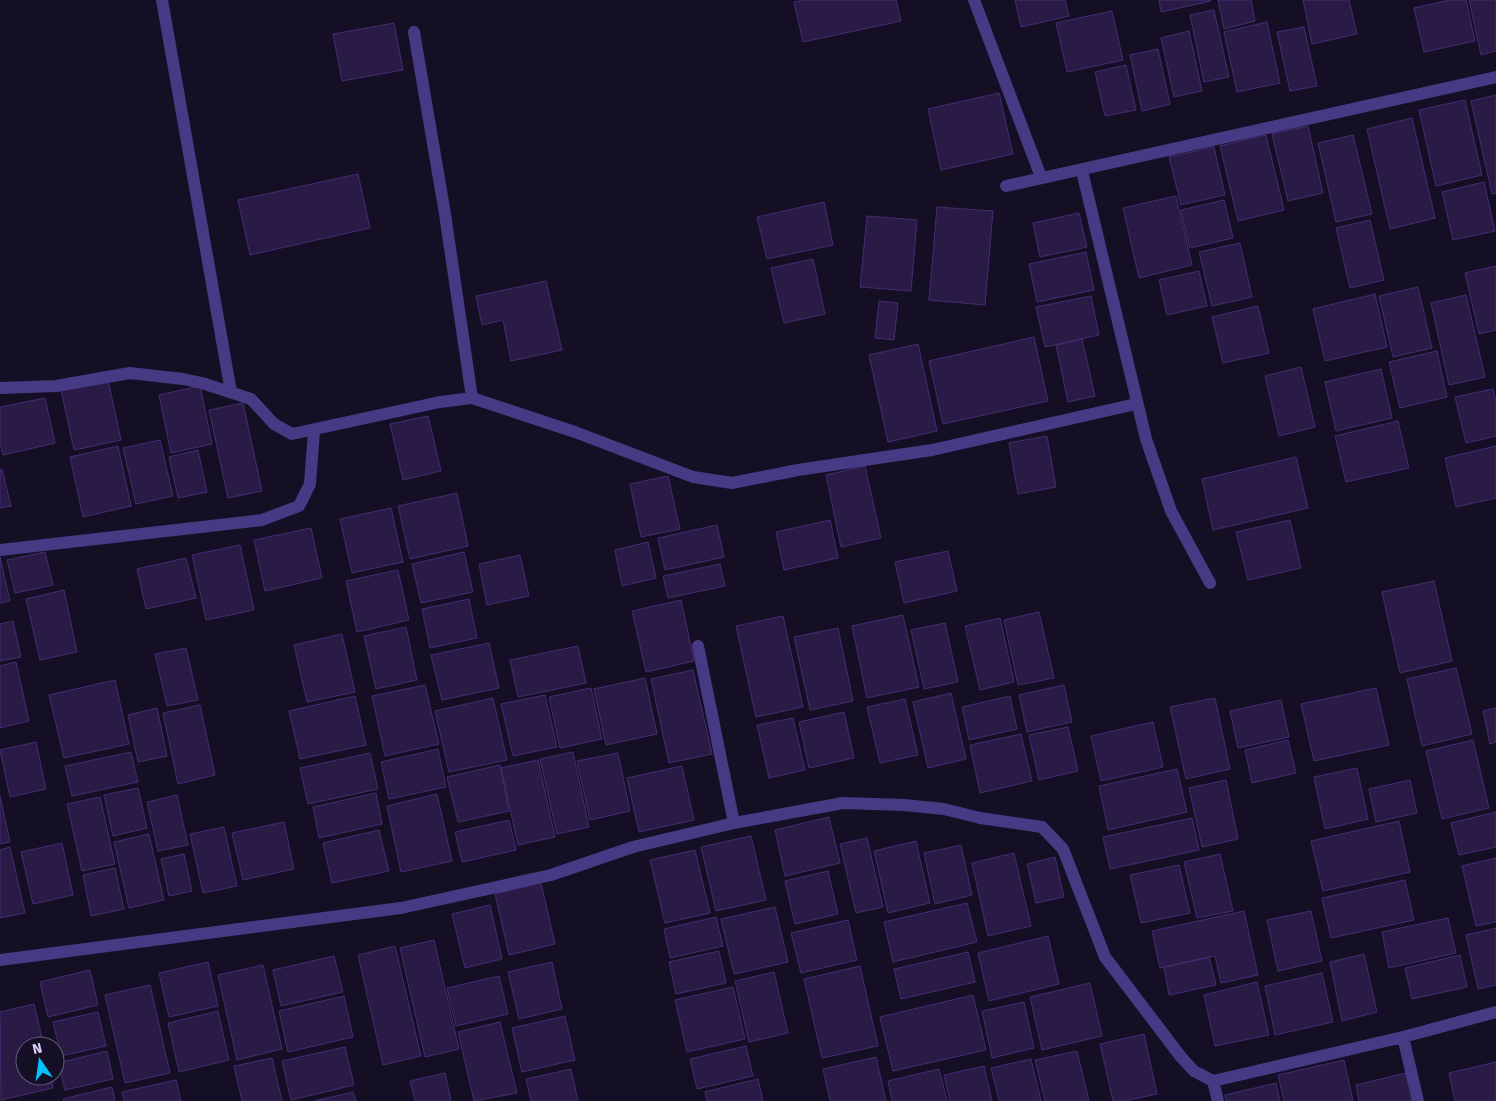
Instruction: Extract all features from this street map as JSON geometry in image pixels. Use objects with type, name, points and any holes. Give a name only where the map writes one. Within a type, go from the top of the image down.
[{"type":"street","points":[[162,0],[231,392]]},
{"type":"street","points":[[974,0],[1041,177]]},
{"type":"street","points":[[414,32],[445,214],[472,398]]},
{"type":"street","points":[[1006,186],[1041,177],[1082,171],[1496,77]]},
{"type":"street","points":[[1082,171],[1125,349],[1136,404],[1171,511],[1210,583]]},
{"type":"street","points":[[0,388],[56,386],[130,373],[183,379],[251,399],[274,424],[292,434],[314,431],[440,402],[472,398],[575,432],[693,477],[732,483],[798,470],[932,450],[1136,404]]},
{"type":"street","points":[[0,550],[262,520],[299,506],[310,484],[314,431]]},
{"type":"street","points":[[698,646],[734,823]]},
{"type":"street","points":[[0,960],[401,908],[552,874],[633,847],[734,823],[843,803],[944,809],[980,818],[1042,827],[1063,849],[1105,957],[1181,1056],[1194,1070],[1214,1081],[1403,1037],[1496,1012]]},
{"type":"street","points":[[1403,1037],[1418,1101]]},
{"type":"street","points":[[1214,1081],[1218,1101]]},
{"type":"building","points":[[803,0],[896,0],[901,21],[803,42],[794,2]]},
{"type":"building","points":[[1015,0],[1065,0],[1069,16],[1021,27]]},
{"type":"building","points":[[1159,0],[1210,0],[1211,1],[1161,12]]},
{"type":"building","points":[[1218,0],[1251,0],[1255,21],[1224,29]]},
{"type":"building","points":[[1303,0],[1349,0],[1357,34],[1312,44]]},
{"type":"building","points":[[1450,0],[1466,0],[1475,41],[1424,52],[1414,8]]},
{"type":"building","points":[[1469,0],[1496,0],[1496,51],[1481,55]]},
{"type":"building","points":[[1214,10],[1229,77],[1204,82],[1190,15]]},
{"type":"building","points":[[1112,11],[1123,60],[1067,72],[1056,23]]},
{"type":"building","points":[[1267,22],[1280,83],[1237,92],[1224,32]]},
{"type":"building","points":[[394,23],[403,70],[342,81],[333,34]]},
{"type":"building","points":[[1304,27],[1317,86],[1290,91],[1277,32]]},
{"type":"building","points":[[1189,31],[1202,91],[1174,97],[1161,38]]},
{"type":"building","points":[[1158,49],[1170,104],[1142,111],[1130,55]]},
{"type":"building","points":[[1126,65],[1136,110],[1105,116],[1095,72]]},
{"type":"building","points":[[999,93],[1013,154],[941,170],[928,109]]},
{"type":"building","points":[[1496,95],[1496,193],[1492,194],[1471,101]]},
{"type":"building","points":[[1465,100],[1482,175],[1436,186],[1419,110]]},
{"type":"building","points":[[1412,118],[1435,218],[1390,229],[1367,129]]},
{"type":"building","points":[[1308,126],[1323,193],[1288,201],[1272,134]]},
{"type":"building","points":[[1266,135],[1284,210],[1238,221],[1220,146]]},
{"type":"building","points":[[1353,135],[1372,214],[1336,222],[1318,143]]},
{"type":"building","points":[[1214,147],[1225,195],[1181,205],[1169,157]]},
{"type":"building","points":[[358,174],[370,228],[250,255],[238,200]]},
{"type":"building","points":[[1484,182],[1495,231],[1453,240],[1442,192]]},
{"type":"building","points":[[1176,196],[1192,265],[1139,278],[1123,208]]},
{"type":"building","points":[[1224,200],[1233,238],[1190,248],[1181,210]]},
{"type":"building","points":[[824,202],[833,245],[767,259],[757,217]]},
{"type":"building","points":[[937,207],[993,211],[985,305],[929,300]]},
{"type":"building","points":[[1079,213],[1087,247],[1040,257],[1033,223]]},
{"type":"building","points":[[867,216],[917,220],[911,291],[860,287]]},
{"type":"building","points":[[1370,220],[1384,280],[1350,288],[1336,228]]},
{"type":"building","points":[[1240,243],[1252,297],[1212,306],[1199,252]]},
{"type":"building","points":[[1086,252],[1094,290],[1037,302],[1029,264]]},
{"type":"building","points":[[813,259],[825,314],[784,323],[771,268]]},
{"type":"building","points":[[1496,266],[1496,330],[1479,334],[1465,273]]},
{"type":"building","points":[[1199,271],[1207,306],[1167,315],[1159,280]]},
{"type":"building","points":[[546,281],[562,350],[511,361],[503,320],[482,325],[476,296]]},
{"type":"building","points":[[1418,287],[1432,348],[1393,357],[1379,296]]},
{"type":"building","points":[[1375,294],[1387,347],[1325,361],[1313,309]]},
{"type":"building","points":[[1466,295],[1485,377],[1449,385],[1431,303]]},
{"type":"building","points":[[1091,296],[1099,335],[1045,347],[1036,307]]},
{"type":"building","points":[[879,301],[898,303],[894,340],[875,338]]},
{"type":"building","points":[[1258,306],[1269,353],[1223,363],[1212,317]]},
{"type":"building","points":[[1034,337],[1048,401],[943,424],[929,361]]},
{"type":"building","points":[[1082,339],[1095,396],[1068,402],[1056,345]]},
{"type":"building","points":[[918,344],[937,431],[888,442],[869,355]]},
{"type":"building","points":[[1437,351],[1447,397],[1400,408],[1389,362]]},
{"type":"building","points":[[1301,367],[1315,427],[1279,436],[1265,376]]},
{"type":"building","points":[[1381,369],[1392,418],[1336,431],[1325,382]]},
{"type":"building","points":[[108,380],[121,440],[74,450],[61,390]]},
{"type":"building","points":[[200,386],[212,444],[171,453],[159,395]]},
{"type":"building","points":[[1493,389],[1496,402],[1496,436],[1466,443],[1455,397]]},
{"type":"building","points":[[45,398],[55,443],[3,455],[0,443],[0,407]]},
{"type":"building","points":[[243,403],[262,491],[228,498],[209,410]]},
{"type":"building","points":[[428,416],[441,471],[403,480],[390,424]]},
{"type":"building","points":[[1398,421],[1409,468],[1346,482],[1335,436]]},
{"type":"building","points":[[1047,436],[1056,487],[1018,494],[1009,443]]},
{"type":"building","points":[[160,440],[173,496],[136,504],[123,448]]},
{"type":"building","points":[[118,446],[131,506],[83,517],[70,457]]},
{"type":"building","points":[[1496,446],[1496,498],[1456,507],[1445,458]]},
{"type":"building","points":[[198,450],[207,492],[178,498],[169,457]]},
{"type":"building","points":[[1296,457],[1308,508],[1213,530],[1202,479]]},
{"type":"building","points":[[865,466],[881,538],[841,547],[826,475]]},
{"type":"building","points":[[2,469],[11,506],[0,508],[0,470]]},
{"type":"building","points":[[668,476],[680,529],[641,537],[630,484]]},
{"type":"building","points":[[457,493],[468,546],[410,559],[398,506]]},
{"type":"building","points":[[391,508],[403,562],[352,573],[340,519]]},
{"type":"building","points":[[830,520],[838,558],[784,570],[776,532]]},
{"type":"building","points":[[1290,520],[1301,568],[1248,580],[1236,532]]},
{"type":"building","points":[[717,525],[724,557],[665,570],[658,538]]},
{"type":"building","points":[[311,528],[322,578],[265,591],[254,540]]},
{"type":"building","points":[[648,542],[656,578],[622,586],[615,550]]},
{"type":"building","points":[[240,545],[254,610],[206,620],[192,555]]},
{"type":"building","points":[[948,551],[957,591],[904,603],[895,562]]},
{"type":"building","points":[[45,552],[53,585],[15,593],[7,560]]},
{"type":"building","points":[[464,552],[473,592],[421,603],[412,564]]},
{"type":"building","points":[[520,555],[529,596],[487,605],[479,564]]},
{"type":"building","points":[[0,557],[10,601],[0,603]]},
{"type":"building","points":[[186,558],[196,598],[146,609],[137,569]]},
{"type":"building","points":[[720,564],[725,586],[668,598],[663,576]]},
{"type":"building","points":[[398,570],[409,620],[357,632],[346,581]]},
{"type":"building","points":[[1434,581],[1452,661],[1400,673],[1382,592]]},
{"type":"building","points":[[64,590],[77,652],[40,660],[26,599]]},
{"type":"building","points":[[469,599],[477,638],[430,648],[422,609]]},
{"type":"building","points":[[681,600],[694,661],[646,672],[632,611]]},
{"type":"building","points":[[1039,612],[1054,678],[1018,685],[1004,620]]},
{"type":"building","points":[[903,615],[919,687],[867,698],[852,626]]},
{"type":"building","points":[[783,616],[803,707],[756,717],[736,626]]},
{"type":"building","points":[[1000,618],[1014,682],[980,690],[965,626]]},
{"type":"building","points":[[13,621],[21,657],[0,661],[0,624]]},
{"type":"building","points":[[945,623],[958,682],[924,689],[911,630]]},
{"type":"building","points":[[406,627],[417,680],[376,689],[364,636]]},
{"type":"building","points":[[838,628],[853,701],[810,710],[794,637]]},
{"type":"building","points":[[342,634],[355,692],[307,702],[294,645]]},
{"type":"building","points":[[489,643],[499,688],[442,700],[431,655]]},
{"type":"building","points":[[578,646],[586,683],[518,697],[510,660]]},
{"type":"building","points":[[186,648],[198,700],[167,706],[155,654]]},
{"type":"building","points":[[16,662],[29,721],[0,728],[0,666]]},
{"type":"building","points":[[1456,668],[1472,734],[1422,746],[1407,679]]},
{"type":"building","points":[[693,670],[712,754],[669,763],[651,679]]},
{"type":"building","points":[[645,678],[657,734],[606,745],[594,689]]},
{"type":"building","points":[[115,680],[129,744],[64,758],[49,695]]},
{"type":"building","points":[[425,685],[439,744],[385,756],[372,696]]},
{"type":"building","points":[[1064,685],[1072,722],[1027,732],[1019,695]]},
{"type":"building","points":[[591,688],[602,739],[560,748],[549,697]]},
{"type":"building","points":[[1376,688],[1389,745],[1314,761],[1301,704]]},
{"type":"building","points":[[951,693],[966,759],[928,768],[913,702]]},
{"type":"building","points":[[545,695],[557,747],[513,756],[501,704]]},
{"type":"building","points":[[355,696],[366,745],[300,759],[289,711]]},
{"type":"building","points":[[1010,696],[1017,729],[969,740],[962,707]]},
{"type":"building","points":[[493,698],[507,760],[449,772],[435,711]]},
{"type":"building","points":[[1215,698],[1230,769],[1186,779],[1170,707]]},
{"type":"building","points":[[905,699],[918,755],[880,763],[867,707]]},
{"type":"building","points":[[1281,700],[1289,737],[1238,748],[1230,711]]},
{"type":"building","points":[[200,705],[215,775],[178,784],[163,713]]},
{"type":"building","points":[[157,708],[167,756],[138,762],[128,715]]},
{"type":"building","points":[[1496,708],[1496,742],[1490,744],[1483,711]]},
{"type":"building","points":[[844,712],[854,758],[809,768],[799,722]]},
{"type":"building","points":[[793,718],[805,770],[769,778],[757,725]]},
{"type":"building","points":[[1153,722],[1163,767],[1101,781],[1091,736]]},
{"type":"building","points":[[1068,727],[1078,771],[1039,780],[1029,735]]},
{"type":"building","points":[[1021,734],[1032,781],[980,793],[970,745]]},
{"type":"building","points":[[1288,740],[1296,773],[1252,783],[1245,750]]},
{"type":"building","points":[[1473,740],[1489,808],[1442,819],[1426,751]]},
{"type":"building","points":[[36,742],[46,789],[10,797],[0,750]]},
{"type":"building","points":[[438,749],[446,787],[389,799],[381,762]]},
{"type":"building","points":[[131,752],[138,782],[72,796],[65,766]]},
{"type":"building","points":[[573,752],[589,827],[557,834],[540,759]]},
{"type":"building","points":[[370,753],[378,789],[308,804],[300,768]]},
{"type":"building","points":[[618,753],[630,811],[590,820],[577,761]]},
{"type":"building","points":[[538,760],[555,837],[518,845],[501,768]]},
{"type":"building","points":[[500,765],[509,811],[458,822],[447,777]]},
{"type":"building","points":[[682,766],[694,820],[639,832],[627,778]]},
{"type":"building","points":[[1357,768],[1368,819],[1325,829],[1314,777]]},
{"type":"building","points":[[1177,769],[1187,812],[1108,830],[1099,786]]},
{"type":"building","points":[[1226,780],[1238,839],[1202,847],[1189,788]]},
{"type":"building","points":[[1410,780],[1417,813],[1376,822],[1369,789]]},
{"type":"building","points":[[138,788],[147,828],[113,836],[104,795]]},
{"type":"building","points":[[376,793],[382,824],[319,838],[313,807]]},
{"type":"building","points":[[437,794],[452,861],[401,872],[387,806]]},
{"type":"building","points":[[177,795],[188,845],[158,851],[147,802]]},
{"type":"building","points":[[0,796],[10,842],[0,844]]},
{"type":"building","points":[[100,797],[115,864],[82,871],[67,804]]},
{"type":"building","points":[[1496,812],[1496,847],[1459,855],[1451,823]]},
{"type":"building","points":[[829,817],[840,863],[785,876],[775,830]]},
{"type":"building","points":[[1192,818],[1199,850],[1110,869],[1103,837]]},
{"type":"building","points":[[509,820],[516,850],[462,862],[455,832]]},
{"type":"building","points":[[1399,821],[1410,872],[1323,891],[1311,841]]},
{"type":"building","points":[[284,822],[294,869],[243,880],[232,833]]},
{"type":"building","points":[[224,827],[237,886],[203,893],[190,834]]},
{"type":"building","points":[[379,830],[389,871],[332,883],[323,843]]},
{"type":"building","points":[[149,834],[164,900],[129,908],[114,842]]},
{"type":"building","points":[[751,836],[766,900],[716,911],[701,847]]},
{"type":"building","points":[[867,838],[883,907],[856,913],[840,844]]},
{"type":"building","points":[[916,841],[930,903],[888,913],[874,851]]},
{"type":"building","points":[[62,843],[73,895],[33,904],[21,852]]},
{"type":"building","points":[[961,845],[972,895],[935,904],[924,853]]},
{"type":"building","points":[[10,847],[25,913],[0,918],[0,850]]},
{"type":"building","points":[[695,850],[710,913],[665,923],[650,860]]},
{"type":"building","points":[[1014,853],[1031,926],[988,936],[972,863]]},
{"type":"building","points":[[184,854],[192,891],[169,896],[161,859]]},
{"type":"building","points":[[1220,854],[1233,911],[1197,918],[1184,862]]},
{"type":"building","points":[[1055,857],[1064,897],[1036,903],[1027,864]]},
{"type":"building","points":[[1496,858],[1496,922],[1476,926],[1462,866]]},
{"type":"building","points":[[1179,865],[1190,913],[1141,923],[1130,875]]},
{"type":"building","points":[[115,868],[124,909],[91,916],[83,875]]},
{"type":"building","points":[[828,871],[838,914],[795,924],[785,881]]},
{"type":"building","points":[[1405,880],[1414,920],[1331,938],[1322,898]]},
{"type":"building","points":[[541,883],[555,944],[509,955],[495,894]]},
{"type":"building","points":[[967,903],[977,942],[893,962],[884,922]]},
{"type":"building","points":[[490,905],[502,959],[465,968],[452,914]]},
{"type":"building","points":[[775,907],[788,962],[734,974],[721,919]]},
{"type":"building","points":[[1244,911],[1258,975],[1221,983],[1215,956],[1160,968],[1152,931]]},
{"type":"building","points":[[1311,911],[1322,961],[1278,971],[1267,920]]},
{"type":"building","points":[[716,917],[723,946],[670,958],[664,929]]},
{"type":"building","points":[[1448,918],[1456,953],[1389,968],[1382,932]]},
{"type":"building","points":[[848,920],[857,960],[801,973],[791,933]]},
{"type":"building","points":[[1496,928],[1496,985],[1478,989],[1466,935]]},
{"type":"building","points":[[1048,936],[1059,984],[989,1001],[978,953]]},
{"type":"building","points":[[434,940],[459,1049],[425,1057],[400,948]]},
{"type":"building","points":[[395,946],[421,1056],[383,1065],[358,955]]},
{"type":"building","points":[[719,951],[726,983],[676,994],[669,962]]},
{"type":"building","points":[[968,952],[975,982],[901,999],[894,969]]},
{"type":"building","points":[[1364,954],[1377,1012],[1342,1021],[1330,962]]},
{"type":"building","points":[[1460,955],[1467,987],[1412,999],[1405,968]]},
{"type":"building","points":[[334,956],[343,992],[281,1006],[273,970]]},
{"type":"building","points":[[1209,957],[1216,985],[1169,995],[1164,967]]},
{"type":"building","points":[[208,962],[218,1006],[169,1017],[159,973]]},
{"type":"building","points":[[552,962],[562,1009],[519,1019],[508,972]]},
{"type":"building","points":[[263,965],[282,1049],[237,1060],[218,975]]},
{"type":"building","points":[[860,966],[878,1046],[822,1058],[804,979]]},
{"type":"building","points":[[90,970],[98,1005],[48,1017],[40,982]]},
{"type":"building","points":[[774,972],[788,1033],[749,1042],[735,981]]},
{"type":"building","points":[[1322,973],[1333,1022],[1275,1035],[1265,986]]},
{"type":"building","points":[[499,976],[508,1014],[456,1026],[447,988]]},
{"type":"building","points":[[1257,982],[1269,1035],[1215,1046],[1204,995]]},
{"type":"building","points":[[1090,983],[1102,1036],[1042,1050],[1030,997]]},
{"type":"building","points":[[150,985],[170,1073],[125,1083],[105,995]]},
{"type":"building","points":[[733,987],[745,1039],[687,1052],[675,1000]]},
{"type":"building","points":[[973,995],[986,1050],[893,1071],[880,1017]]},
{"type":"building","points":[[344,996],[353,1037],[288,1052],[279,1011]]},
{"type":"building","points":[[1024,1002],[1034,1048],[992,1058],[982,1011]]},
{"type":"building","points":[[34,1004],[42,1036],[15,1036],[15,1086],[53,1086],[53,1088],[1,1100],[0,1012]]},
{"type":"building","points":[[218,1011],[229,1060],[179,1072],[168,1023]]},
{"type":"building","points":[[98,1012],[106,1046],[65,1055],[65,1036],[56,1036],[53,1022]]},
{"type":"building","points":[[565,1016],[575,1060],[522,1072],[512,1028]]},
{"type":"building","points":[[500,1022],[517,1093],[474,1101],[458,1032]]},
{"type":"building","points":[[1144,1034],[1157,1094],[1125,1101],[1113,1101],[1100,1044]]},
{"type":"building","points":[[746,1046],[753,1076],[697,1089],[690,1059]]},
{"type":"building","points":[[345,1047],[354,1085],[291,1100],[282,1061]]},
{"type":"building","points":[[107,1051],[113,1079],[65,1090],[65,1061]]},
{"type":"building","points":[[1077,1051],[1089,1101],[1045,1101],[1035,1060]]},
{"type":"building","points":[[876,1057],[886,1101],[830,1101],[823,1069]]},
{"type":"building","points":[[272,1058],[282,1101],[242,1101],[234,1066]]},
{"type":"building","points":[[1031,1059],[1041,1101],[999,1101],[991,1068]]},
{"type":"building","points":[[1344,1060],[1353,1101],[1284,1101],[1278,1075]]},
{"type":"building","points":[[1496,1062],[1496,1101],[1455,1101],[1449,1073]]},
{"type":"building","points":[[984,1066],[992,1101],[950,1101],[944,1075]]},
{"type":"building","points":[[571,1069],[578,1101],[531,1101],[526,1079]]},
{"type":"building","points":[[939,1069],[947,1101],[892,1101],[888,1081]]},
{"type":"building","points":[[1410,1072],[1417,1101],[1359,1101],[1356,1085]]},
{"type":"building","points":[[445,1073],[451,1101],[415,1101],[410,1081]]},
{"type":"building","points":[[758,1079],[763,1101],[707,1101],[705,1092]]},
{"type":"building","points":[[176,1080],[181,1101],[124,1101],[122,1092]]},
{"type":"building","points":[[1276,1083],[1280,1101],[1226,1101],[1225,1095]]},
{"type":"building","points":[[112,1087],[115,1101],[64,1101],[63,1099]]},
{"type":"building","points":[[353,1092],[356,1101],[314,1101]]}]
